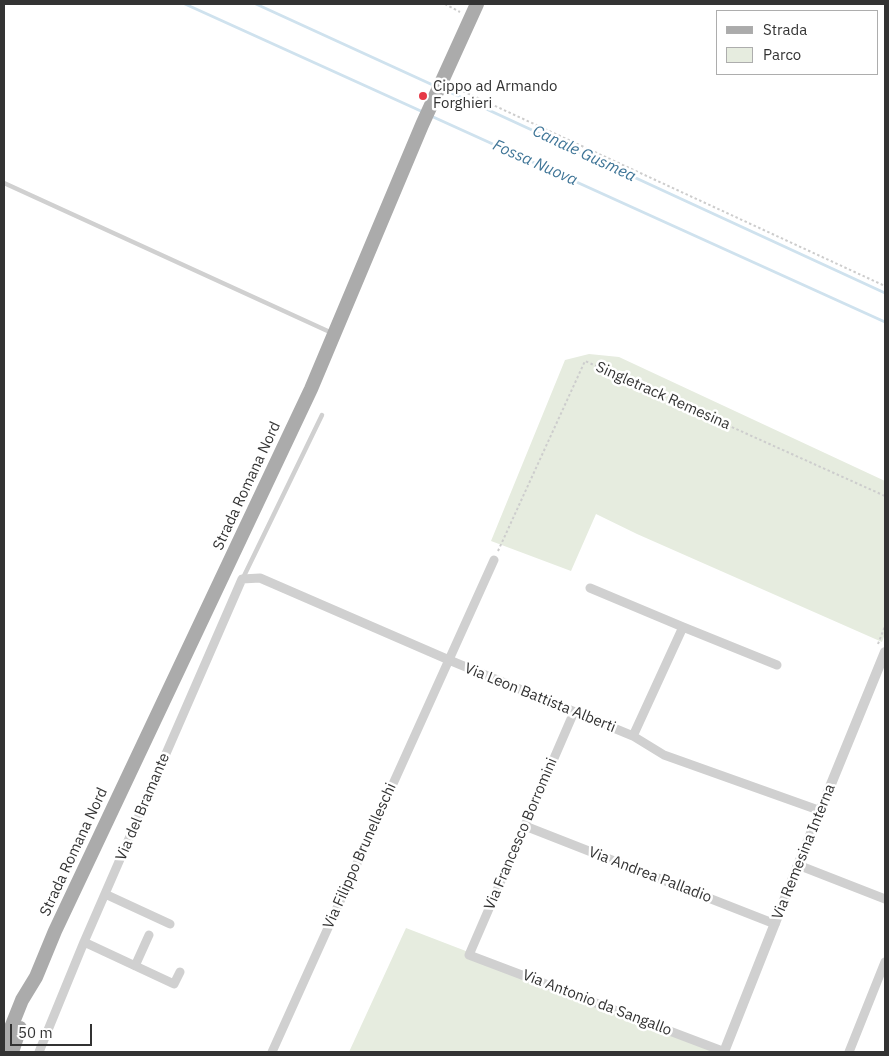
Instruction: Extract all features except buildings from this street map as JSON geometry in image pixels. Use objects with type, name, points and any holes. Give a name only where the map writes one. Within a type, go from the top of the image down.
[{"type":"main road","name":"Strada Romana Nord","points":[[12,1052],[36,977],[59,922],[335,334],[433,99],[477,4]]},
{"type":"main road","name":"Strada Romana Nord","points":[[4,1046],[22,1000],[36,977]]},
{"type":"street","name":"Via Filippo Brunelleschi","points":[[272,1052],[494,560]]},
{"type":"street","name":"Via Leon Battista Alberti","points":[[242,579],[260,578],[449,660],[633,736],[664,755],[821,811]]},
{"type":"street","name":"Via del Bramante","points":[[39,1052],[84,942],[242,579]]},
{"type":"street","points":[[590,588],[683,628],[777,665]]},
{"type":"street","points":[[633,736],[683,628]]},
{"type":"street","name":"Via Remesina Interna","points":[[725,1052],[798,865],[885,652]]},
{"type":"street","name":"Via Francesco Borromini","points":[[469,955],[574,712]]},
{"type":"street","name":"Via Andrea Palladio","points":[[525,826],[775,924]]},
{"type":"street","points":[[798,865],[885,899]]},
{"type":"street","points":[[105,894],[170,924]]},
{"type":"street","points":[[135,966],[149,935]]},
{"type":"street","points":[[84,942],[174,984],[180,972]]},
{"type":"street","name":"Via Antonio da Sangallo","points":[[469,955],[725,1052]]},
{"type":"street","points":[[849,1052],[885,962]]},
{"type":"lane","points":[[4,183],[335,334]]},
{"type":"lane","points":[[242,579],[322,415]]},
{"type":"path","points":[[445,4],[471,18]]},
{"type":"path","points":[[441,81],[885,286]]},
{"type":"path","name":"Singletrack Remesina","points":[[494,560],[585,361],[885,496]]},
{"type":"green space","points":[[589,354],[619,357],[885,481],[885,634],[882,642],[637,534],[596,514],[571,571],[491,541],[565,360]]},
{"type":"green space","points":[[406,928],[718,1048],[717,1052],[349,1052]]},
{"type":"waterway","name":"Fossa Nuova","points":[[185,4],[423,112]]},
{"type":"waterway","name":"Canale Gusmea","points":[[256,4],[435,86]]},
{"type":"waterway","name":"Canale Gusmea","points":[[443,89],[885,293]]},
{"type":"waterway","name":"Fossa Nuova","points":[[431,116],[885,322]]},
{"type":"place","name":"Cippo ad Armando Forghieri","points":[[423,96]]}]
